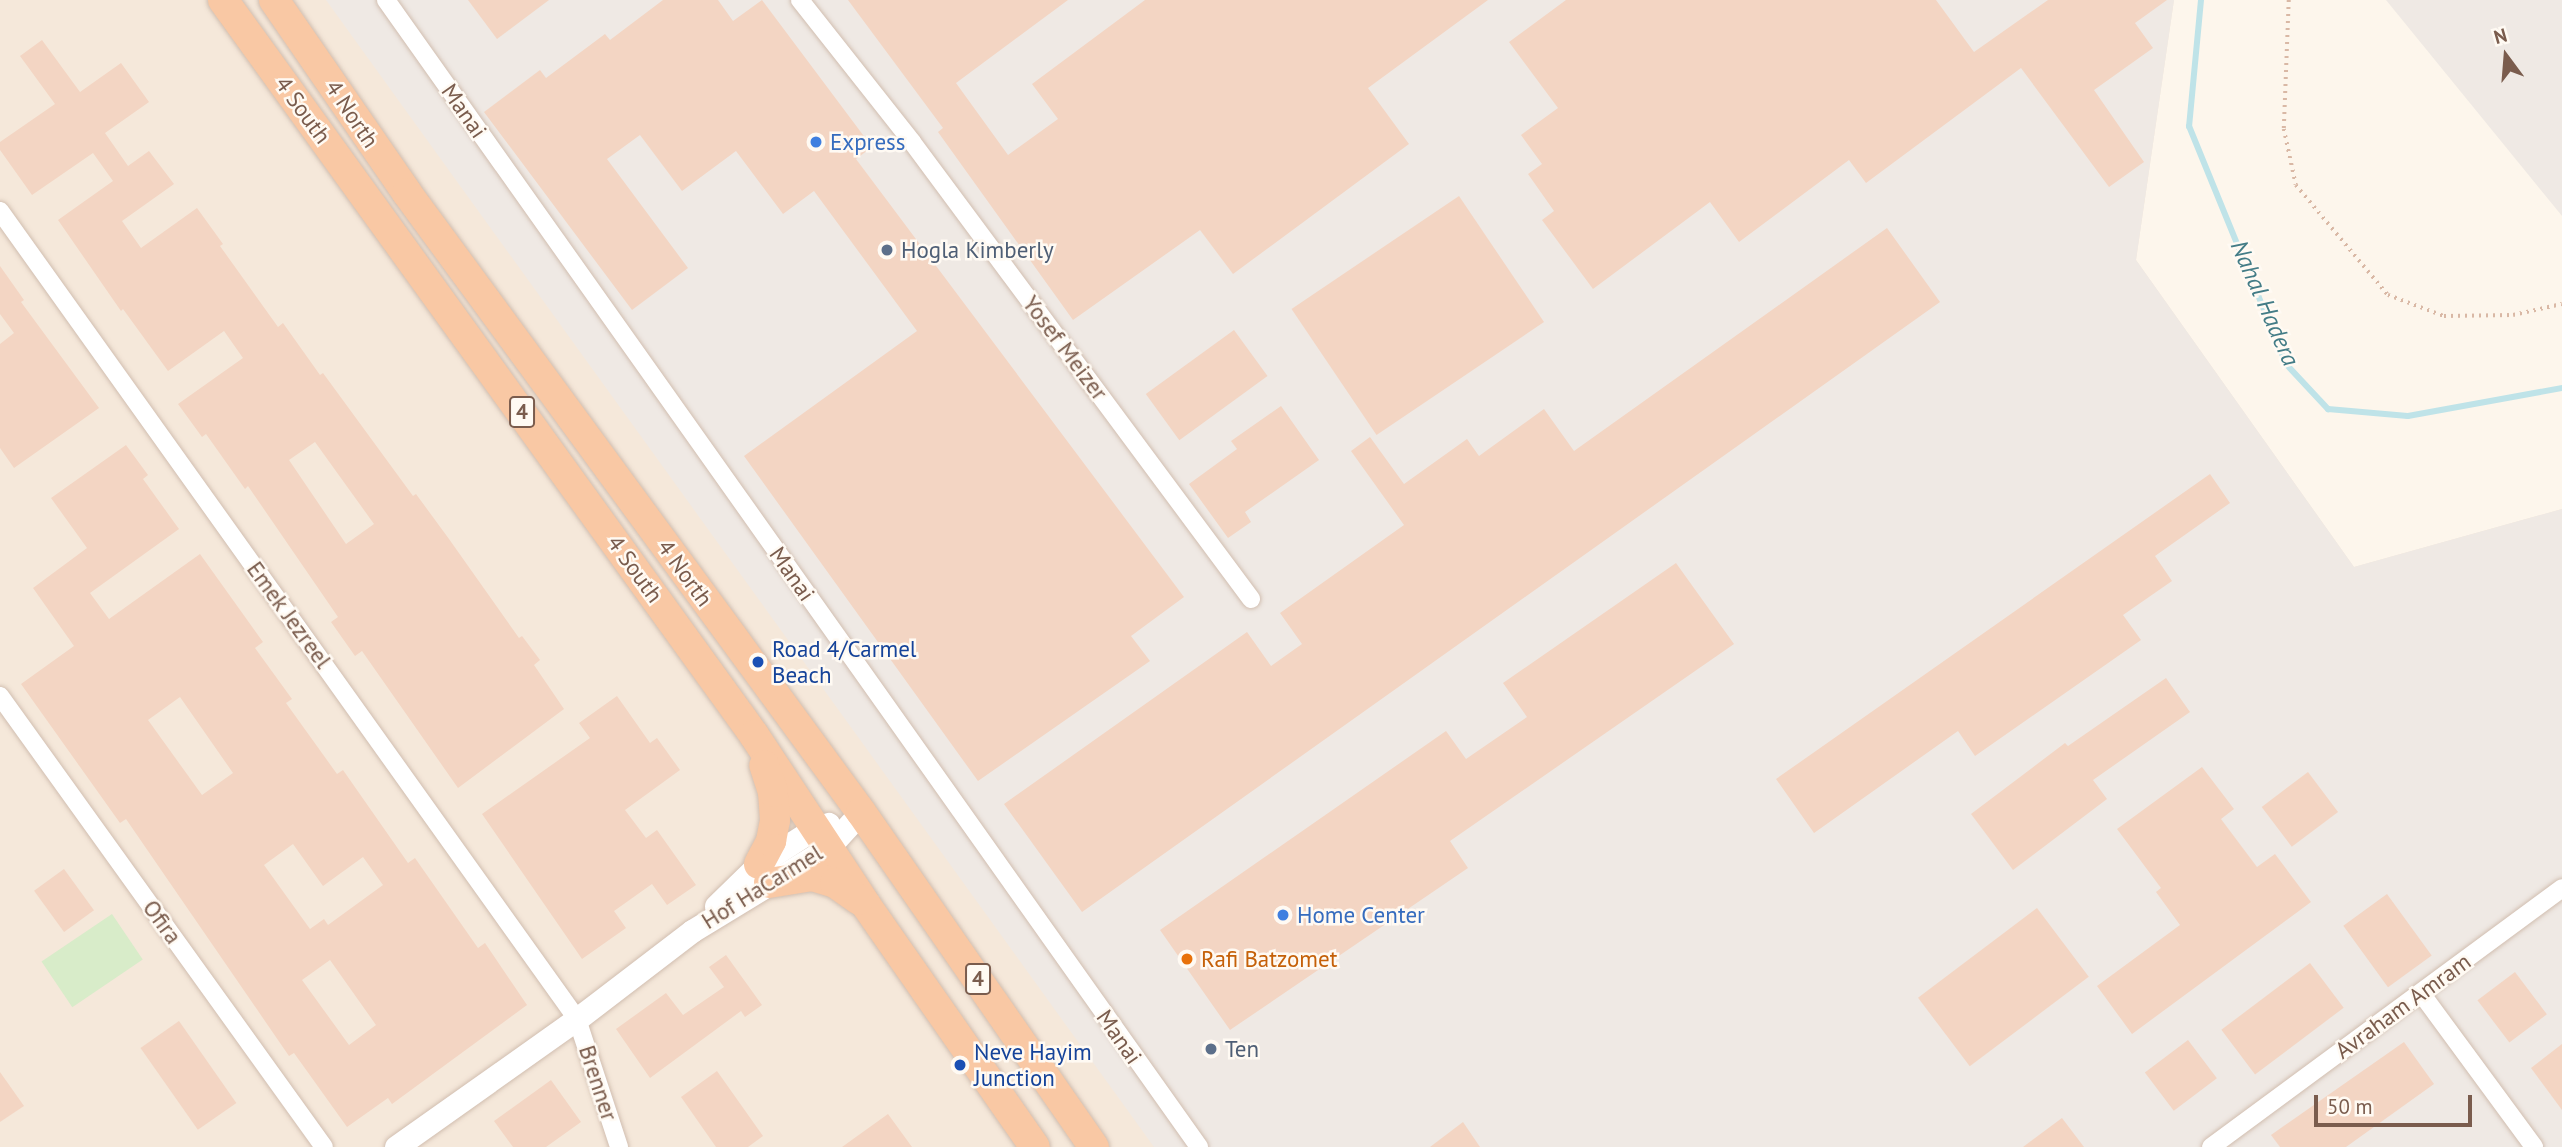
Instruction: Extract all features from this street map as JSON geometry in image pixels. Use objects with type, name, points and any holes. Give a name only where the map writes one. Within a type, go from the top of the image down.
[{"type":"highway","name":"4 South","points":[[223,0],[754,735],[866,905],[1035,1147]]},
{"type":"highway","name":"4 North","points":[[274,0],[407,193],[861,812],[1094,1147]]},
{"type":"highway","points":[[754,735],[773,792],[775,820],[764,873],[812,876],[835,883],[866,905]]},
{"type":"street","name":"Yosef Meizer","points":[[800,0],[912,142],[1251,599]]},
{"type":"street","name":"Manai","points":[[391,2],[1199,1147]]},
{"type":"street","name":"Emek Jezreel","points":[[0,211],[578,1019]]},
{"type":"street","name":"Ofira","points":[[0,696],[324,1147]]},
{"type":"street","name":"Hof HaCarmel","points":[[396,1147],[578,1019],[764,873],[861,812]]},
{"type":"street","name":"Avraham Amram","points":[[2211,1147],[2562,888]]},
{"type":"street","points":[[2421,993],[2535,1147]]},
{"type":"street","name":"Brenner","points":[[578,1019],[618,1147]]},
{"type":"path","points":[[2289,0],[2284,129],[2296,185],[2388,295],[2444,316],[2512,315],[2562,304]]},
{"type":"shaded area","points":[[0,0],[2174,0],[2136,260],[2354,567],[2562,509],[2562,1147],[0,1147]]},
{"type":"shaded area","points":[[326,0],[2174,0],[2136,260],[2354,567],[2562,509],[2562,1147],[1154,1147]]},
{"type":"shaded area","points":[[2386,0],[2562,0],[2562,216]]},
{"type":"green space","points":[[112,914],[143,960],[72,1007],[42,962]]},
{"type":"building","points":[[468,0],[549,0],[497,39]]},
{"type":"building","points":[[663,0],[718,0],[733,21],[762,0],[872,147],[856,159],[1184,597],[1131,636],[1150,661],[978,781],[744,456],[917,331],[814,191],[783,214],[736,151],[682,191],[640,135],[607,159],[688,268],[632,310],[484,112],[540,70],[546,78],[605,34],[610,40]]},
{"type":"building","points":[[848,0],[1068,0],[956,83],[1008,155],[1058,119],[1032,84],[1145,0],[1488,0],[1368,88],[1409,144],[1233,274],[1200,230],[1073,320],[938,132],[943,128]]},
{"type":"building","points":[[1566,0],[1936,0],[1974,52],[2048,0],[2167,0],[2135,23],[2153,48],[2094,90],[2144,162],[2109,187],[2021,68],[1866,183],[1849,160],[1739,242],[1710,202],[1593,289],[1542,220],[1554,211],[1528,174],[1542,164],[1521,135],[1558,108],[1509,42]]},
{"type":"building","points":[[42,40],[80,92],[121,63],[149,102],[105,133],[128,166],[149,151],[174,184],[122,221],[141,248],[197,208],[223,244],[220,246],[278,327],[283,323],[320,375],[323,373],[413,496],[416,494],[519,638],[522,636],[540,660],[534,665],[564,709],[458,788],[362,651],[355,656],[331,622],[338,617],[248,486],[245,489],[206,434],[202,437],[178,404],[243,358],[224,331],[168,371],[123,309],[121,311],[58,220],[113,181],[93,153],[32,195],[0,150],[0,142],[55,104],[20,56]],"holes":[[[315,442],[374,524],[346,544],[289,460]]]},
{"type":"building","points":[[1459,196],[1544,322],[1377,435],[1292,309]]},
{"type":"building","points":[[1887,228],[1940,302],[1082,912],[1004,804],[1247,632],[1271,666],[1302,644],[1280,613],[1404,525],[1351,451],[1370,437],[1404,484],[1467,439],[1479,456],[1544,409],[1574,451]]},
{"type":"building","points":[[0,266],[24,300],[21,302],[99,408],[14,468],[0,448],[0,344],[14,333],[0,314]]},
{"type":"building","points":[[1234,330],[1268,376],[1179,440],[1146,394]]},
{"type":"building","points":[[1281,406],[1319,460],[1245,512],[1251,522],[1228,538],[1189,484],[1237,449],[1231,441]]},
{"type":"building","points":[[126,445],[148,475],[143,479],[179,529],[90,593],[109,619],[200,554],[263,642],[255,648],[292,699],[286,703],[337,774],[343,770],[408,863],[415,858],[478,948],[485,943],[527,1005],[392,1104],[388,1098],[347,1127],[294,1053],[289,1056],[126,819],[120,823],[21,684],[74,646],[33,588],[87,548],[51,498]],"holes":[[[180,697],[233,773],[202,795],[148,720]],[[293,844],[323,886],[363,857],[383,885],[328,925],[324,919],[310,929],[264,865]],[[330,960],[376,1025],[349,1045],[302,980]]]},
{"type":"building","points":[[2210,474],[2230,503],[2155,556],[2172,581],[2123,615],[2141,640],[1975,756],[1958,731],[1814,833],[1776,779]]},
{"type":"building","points":[[1676,563],[1734,644],[1450,841],[1468,868],[1230,1030],[1160,930],[1446,731],[1466,759],[1527,717],[1503,683]]},
{"type":"building","points":[[2166,678],[2190,712],[2093,780],[2107,799],[2013,870],[1971,814],[2065,743],[2068,746]]},
{"type":"building","points":[[617,696],[650,743],[657,738],[680,770],[625,810],[646,838],[657,830],[696,885],[667,905],[652,884],[614,911],[626,928],[582,959],[482,814],[590,738],[579,723]]},
{"type":"building","points":[[2202,767],[2234,809],[2221,819],[2257,867],[2275,854],[2311,902],[2132,1034],[2097,986],[2180,925],[2156,892],[2161,888],[2117,829]]},
{"type":"building","points":[[2308,772],[2338,812],[2292,847],[2262,807]]},
{"type":"building","points":[[64,869],[94,910],[64,932],[34,891]]},
{"type":"building","points":[[2387,894],[2432,955],[2388,987],[2343,926]]},
{"type":"building","points":[[2037,908],[2089,977],[1970,1066],[1918,998]]},
{"type":"building","points":[[726,955],[762,1005],[745,1017],[741,1011],[650,1078],[616,1029],[666,993],[683,1015],[724,987],[709,967]]},
{"type":"building","points":[[2310,963],[2344,1008],[2255,1075],[2221,1030]]},
{"type":"building","points":[[2515,972],[2547,1014],[2509,1043],[2477,1000]]},
{"type":"building","points":[[179,1021],[236,1103],[198,1130],[140,1048]]},
{"type":"building","points":[[2188,1040],[2217,1078],[2174,1111],[2145,1072]]},
{"type":"building","points":[[2404,1042],[2434,1084],[2346,1147],[2280,1147],[2271,1135]]},
{"type":"building","points":[[2562,1044],[2562,1110],[2531,1068]]},
{"type":"building","points":[[717,1071],[763,1136],[748,1147],[716,1147],[681,1097]]},
{"type":"building","points":[[0,1072],[24,1106],[0,1122]]},
{"type":"building","points":[[551,1080],[581,1122],[546,1147],[513,1147],[494,1121]]},
{"type":"building","points":[[888,1114],[912,1147],[842,1147]]},
{"type":"building","points":[[2062,1118],[2084,1147],[2023,1147]]},
{"type":"building","points":[[1463,1122],[1480,1147],[1430,1147]]},
{"type":"waterway","name":"Nahal Hadera","points":[[2201,0],[2189,126],[2286,364],[2328,409],[2408,416],[2562,388]]},
{"type":"place","name":"Express","points":[[816,142]]},
{"type":"place","name":"Hogla Kimberly","points":[[887,250]]},
{"type":"place","name":"Road 4/Carmel Beach","points":[[758,662]]},
{"type":"place","name":"Home Center","points":[[1283,915]]},
{"type":"place","name":"Rafi Batzomet","points":[[1187,959]]},
{"type":"place","name":"Ten","points":[[1211,1049]]},
{"type":"place","name":"Neve Hayim Junction","points":[[960,1065]]}]
